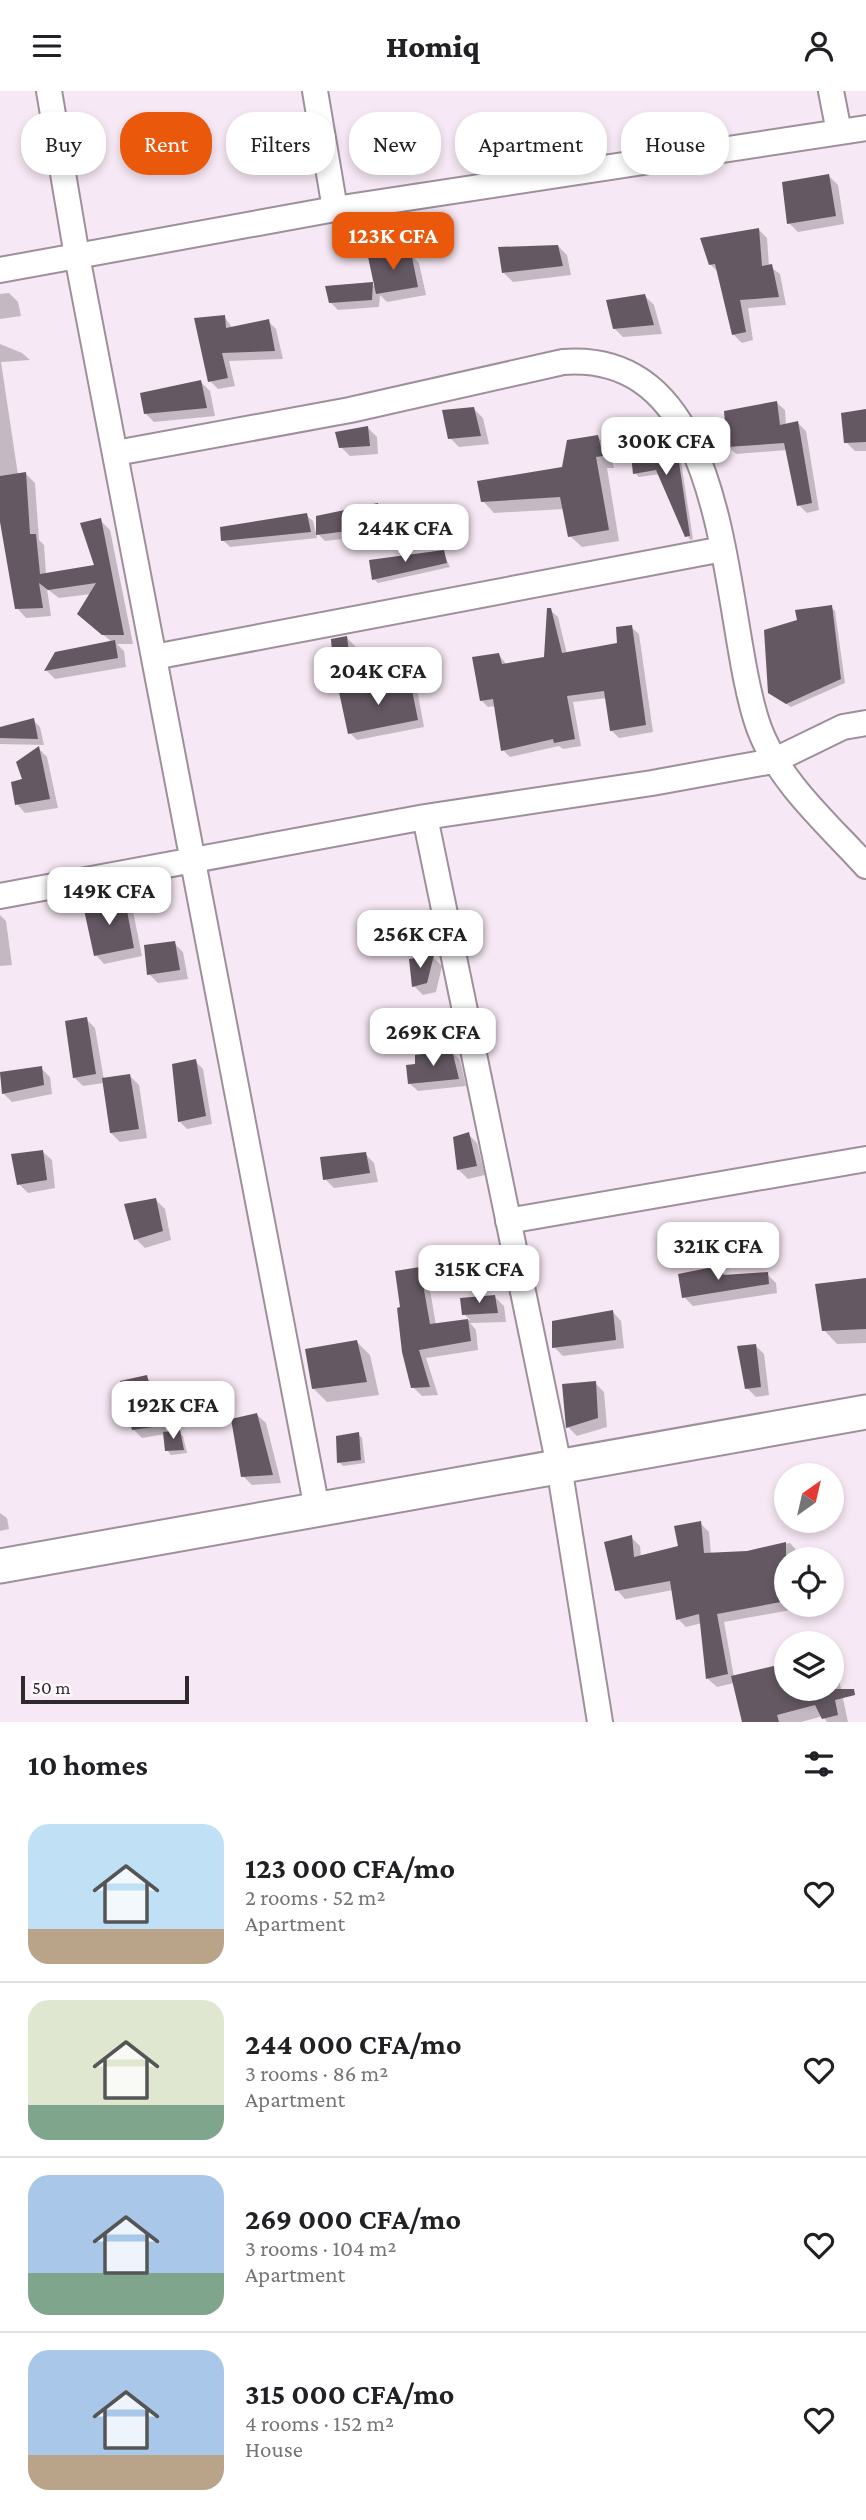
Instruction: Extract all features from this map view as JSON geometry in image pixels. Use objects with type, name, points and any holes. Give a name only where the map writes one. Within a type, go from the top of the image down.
[{"type":"street","points":[[49,91],[77,256],[317,1509]]},
{"type":"street","points":[[314,91],[335,209]]},
{"type":"street","points":[[831,91],[839,132]]},
{"type":"street","points":[[0,270],[335,209],[866,128]]},
{"type":"street","points":[[116,453],[350,410],[563,362],[587,360],[618,369],[644,383],[665,401],[695,449],[723,549],[740,631],[746,680],[759,728],[773,761],[866,866]]},
{"type":"street","points":[[154,657],[723,549]]},
{"type":"street","points":[[0,896],[425,817],[652,783],[773,761],[843,727],[866,723]]},
{"type":"street","points":[[425,817],[559,1466],[600,1722]]},
{"type":"street","points":[[508,1221],[866,1159]]},
{"type":"street","points":[[0,1566],[866,1412]]},
{"type":"building","points":[[829,174],[836,216],[787,224],[782,182]]},
{"type":"building","points":[[759,228],[762,266],[772,264],[779,297],[740,300],[746,332],[732,335],[715,264],[709,265],[700,238]]},
{"type":"building","points":[[558,245],[563,266],[502,273],[498,247]]},
{"type":"building","points":[[411,252],[418,287],[376,294],[368,257]]},
{"type":"building","points":[[373,282],[372,300],[329,303],[325,286]]},
{"type":"building","points":[[645,294],[654,325],[613,329],[606,300]]},
{"type":"building","points":[[225,315],[226,328],[269,319],[275,351],[222,353],[228,378],[208,382],[194,318]]},
{"type":"building","points":[[201,380],[207,408],[144,414],[140,393]]},
{"type":"building","points":[[777,401],[780,425],[798,421],[812,503],[797,506],[784,443],[727,447],[724,411]]},
{"type":"building","points":[[474,407],[481,436],[448,439],[442,410]]},
{"type":"building","points":[[866,409],[866,442],[844,443],[841,413]]},
{"type":"building","points":[[368,426],[370,446],[339,448],[335,432]]},
{"type":"building","points":[[598,435],[603,456],[596,457],[609,530],[568,537],[560,497],[481,502],[477,481],[562,467],[567,440]]},
{"type":"building","points":[[673,443],[677,449],[690,536],[685,537],[656,470],[633,474],[631,455]]},
{"type":"building","points":[[26,472],[30,534],[36,534],[40,574],[94,565],[80,523],[101,518],[124,635],[102,635],[77,614],[96,583],[48,590],[39,583],[43,608],[15,609],[0,522],[0,476]]},
{"type":"building","points":[[378,503],[381,527],[316,535],[316,516]]},
{"type":"building","points":[[307,513],[311,532],[221,541],[220,527]]},
{"type":"building","points":[[444,550],[447,563],[372,580],[369,560]]},
{"type":"building","points":[[832,605],[841,679],[786,704],[768,693],[764,630],[797,620],[795,610]]},
{"type":"building","points":[[547,608],[551,608],[562,653],[617,643],[616,627],[632,625],[646,725],[610,731],[604,691],[567,696],[575,739],[554,743],[553,739],[501,751],[493,699],[480,701],[472,657],[499,653],[502,664],[544,657]]},
{"type":"building","points":[[347,636],[352,679],[334,681],[331,639]]},
{"type":"building","points":[[115,640],[118,658],[44,671],[55,652]]},
{"type":"building","points":[[410,680],[418,720],[348,734],[339,692]]},
{"type":"building","points":[[34,718],[38,739],[0,738],[0,727]]},
{"type":"building","points":[[39,746],[50,799],[15,805],[11,782],[22,779],[16,762]]},
{"type":"building","points":[[125,900],[134,948],[94,956],[83,905]]},
{"type":"building","points":[[175,941],[180,970],[147,975],[144,945]]},
{"type":"building","points":[[434,955],[427,983],[412,987],[409,959]]},
{"type":"building","points":[[87,1017],[96,1074],[73,1078],[65,1021]]},
{"type":"building","points":[[452,1050],[459,1079],[408,1084],[406,1065],[415,1064],[415,1055]]},
{"type":"building","points":[[196,1059],[206,1116],[178,1122],[172,1064]]},
{"type":"building","points":[[42,1066],[44,1085],[2,1094],[0,1072]]},
{"type":"building","points":[[130,1074],[139,1129],[110,1133],[102,1078]]},
{"type":"building","points":[[469,1132],[477,1166],[457,1170],[453,1137]]},
{"type":"building","points":[[43,1150],[47,1180],[17,1185],[11,1154]]},
{"type":"building","points":[[366,1152],[370,1173],[323,1180],[320,1157]]},
{"type":"building","points":[[156,1198],[163,1231],[134,1240],[124,1204]]},
{"type":"building","points":[[420,1267],[430,1324],[468,1319],[471,1341],[419,1350],[430,1387],[411,1388],[402,1352],[395,1271]]},
{"type":"building","points":[[708,1268],[723,1270],[723,1275],[768,1272],[769,1284],[682,1298],[678,1274]]},
{"type":"building","points":[[866,1278],[866,1329],[822,1331],[815,1284]]},
{"type":"building","points":[[495,1295],[498,1313],[462,1315],[460,1298]]},
{"type":"building","points":[[613,1310],[616,1340],[552,1348],[552,1321]]},
{"type":"building","points":[[357,1340],[367,1382],[312,1389],[305,1349]]},
{"type":"building","points":[[756,1344],[761,1387],[745,1389],[737,1346]]},
{"type":"building","points":[[147,1375],[160,1426],[132,1430],[120,1381]]},
{"type":"building","points":[[596,1381],[598,1418],[566,1428],[562,1384]]},
{"type":"building","points":[[257,1413],[273,1475],[241,1477],[231,1419]]},
{"type":"building","points":[[180,1430],[184,1450],[165,1451],[163,1432]]},
{"type":"building","points":[[359,1432],[361,1460],[337,1463],[336,1436]]},
{"type":"building","points":[[701,1521],[704,1553],[747,1551],[786,1542],[786,1547],[774,1547],[774,1603],[717,1614],[728,1674],[706,1679],[699,1614],[676,1620],[670,1581],[615,1591],[604,1542],[632,1535],[634,1557],[678,1546],[674,1526]]},
{"type":"building","points":[[774,1666],[774,1701],[835,1701],[838,1715],[822,1719],[815,1705],[777,1715],[779,1722],[742,1722],[731,1676]]},
{"type":"building","points":[[844,1689],[854,1689],[855,1695],[844,1698]]}]
